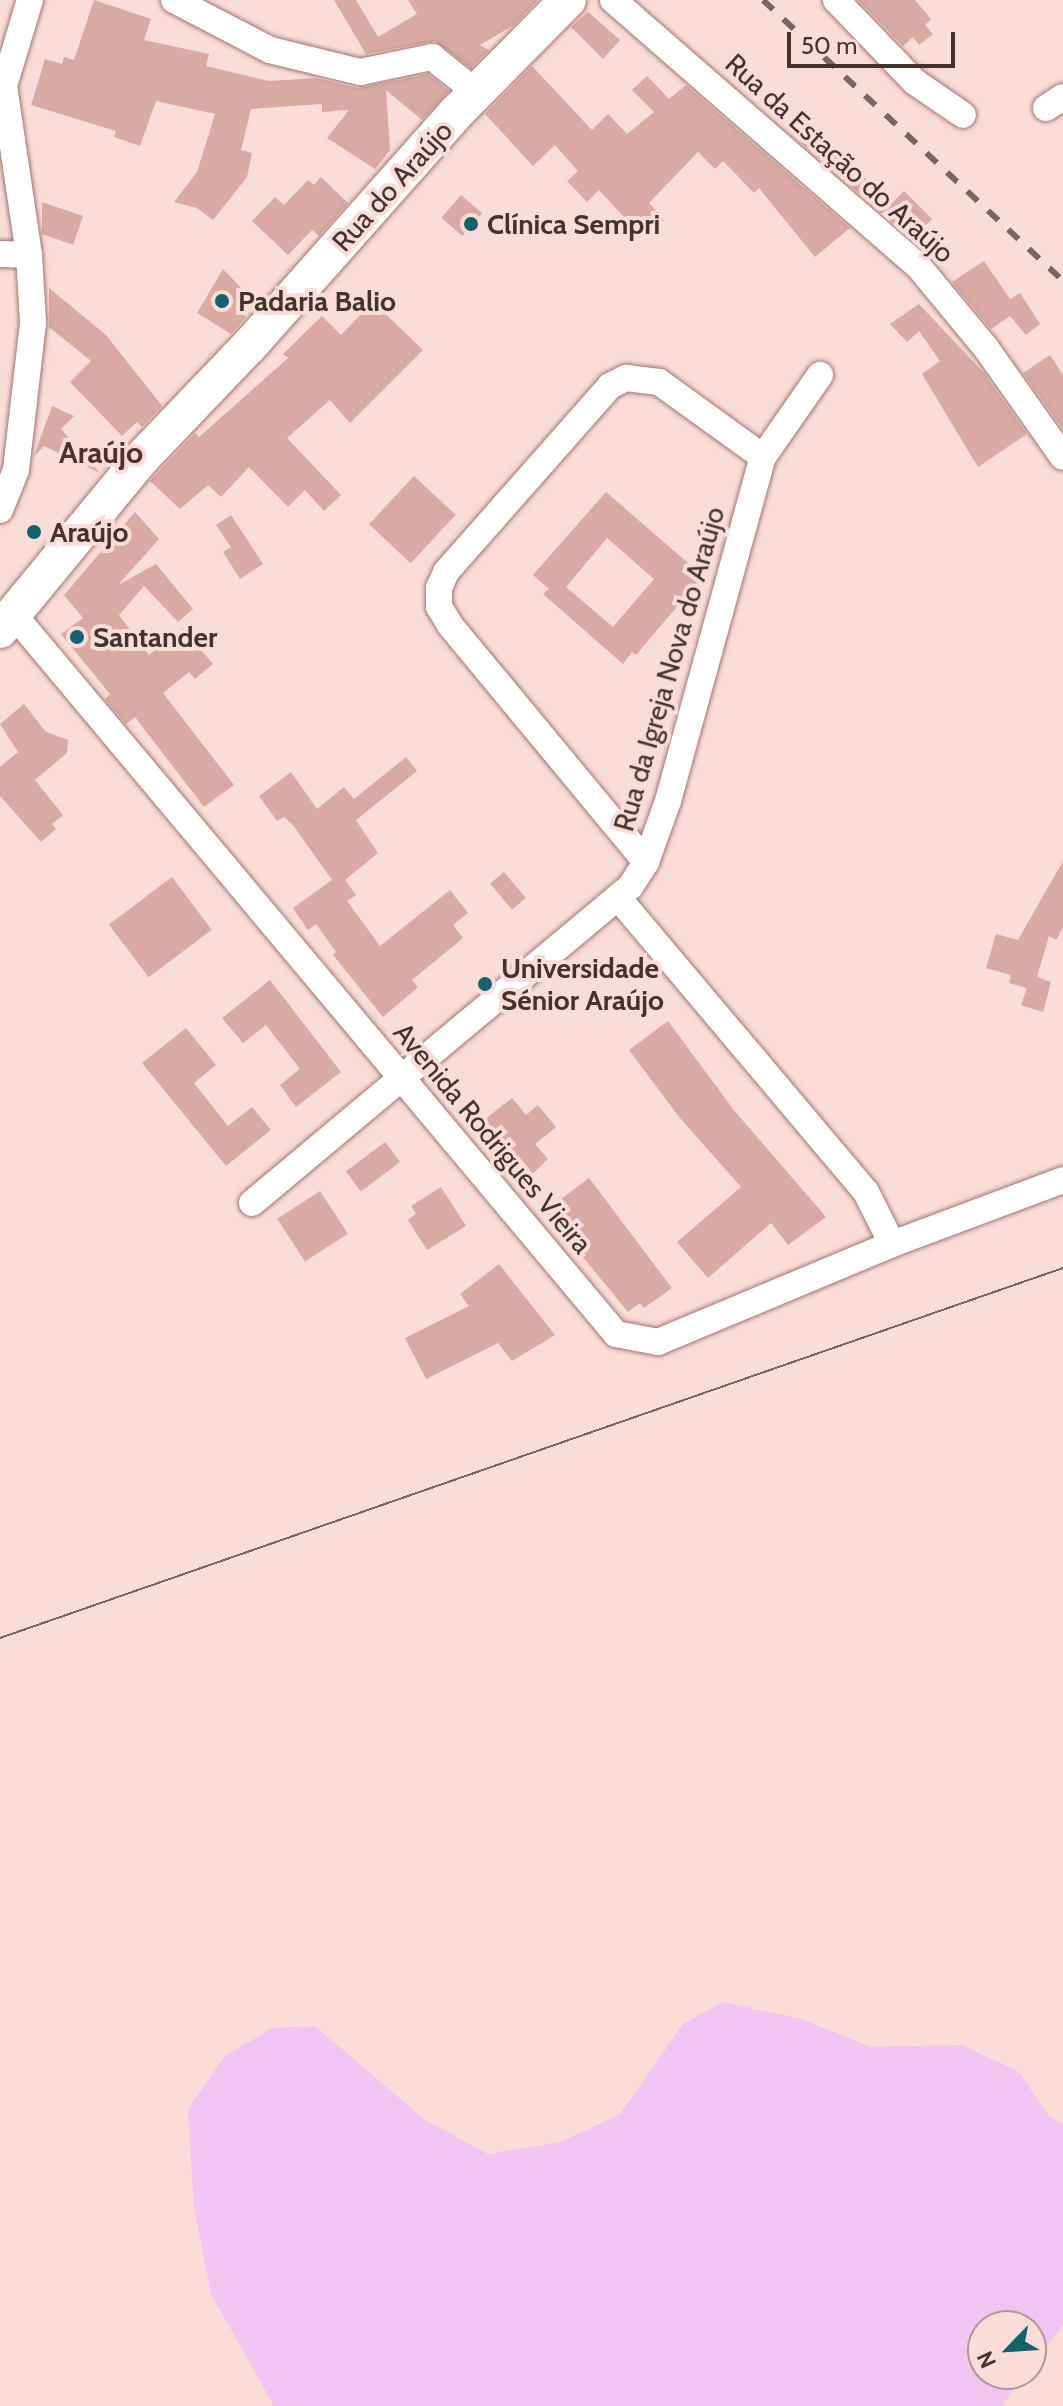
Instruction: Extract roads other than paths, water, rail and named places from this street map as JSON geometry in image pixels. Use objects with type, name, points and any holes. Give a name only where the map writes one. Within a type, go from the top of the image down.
[{"type":"main road","name":"Rua do Araújo","points":[[7,623],[140,460],[250,345],[476,92],[568,0]]},
{"type":"street","points":[[0,510],[16,470],[27,397],[33,322],[29,255],[4,86],[30,0]]},
{"type":"street","points":[[174,0],[270,50],[360,72],[432,57],[476,92]]},
{"type":"street","name":"Rua da Estação do Araújo","points":[[613,0],[919,267],[986,348],[1063,457]]},
{"type":"street","points":[[836,0],[915,82],[963,115]]},
{"type":"street","points":[[0,254],[29,255]]},
{"type":"street","name":"Rua da Igreja Nova do Araújo","points":[[252,1203],[620,900],[646,862],[668,801],[763,457],[820,375]]},
{"type":"street","points":[[646,862],[450,625],[439,607],[439,588],[446,572],[610,386],[626,378],[659,382],[763,457]]},
{"type":"street","name":"Avenida Rodrigues Vieira","points":[[7,623],[616,1334],[637,1342],[658,1342],[892,1244],[1063,1180]]},
{"type":"street","points":[[620,900],[866,1192],[892,1244]]},
{"type":"tram line","points":[[0,1638],[1063,1268]]},
{"type":"railway","points":[[763,0],[1063,281]]},
{"type":"place","name":"Clínica Sempri","points":[[471,224]]},
{"type":"place","name":"Padaria Balio","points":[[222,301]]},
{"type":"place","name":"Araújo","points":[[34,532]]},
{"type":"place","name":"Santander","points":[[77,637]]},
{"type":"place","name":"Universidade Sénior Araújo","points":[[485,984]]},
{"type":"district","name":"Araújo","points":[[101,453]]}]
